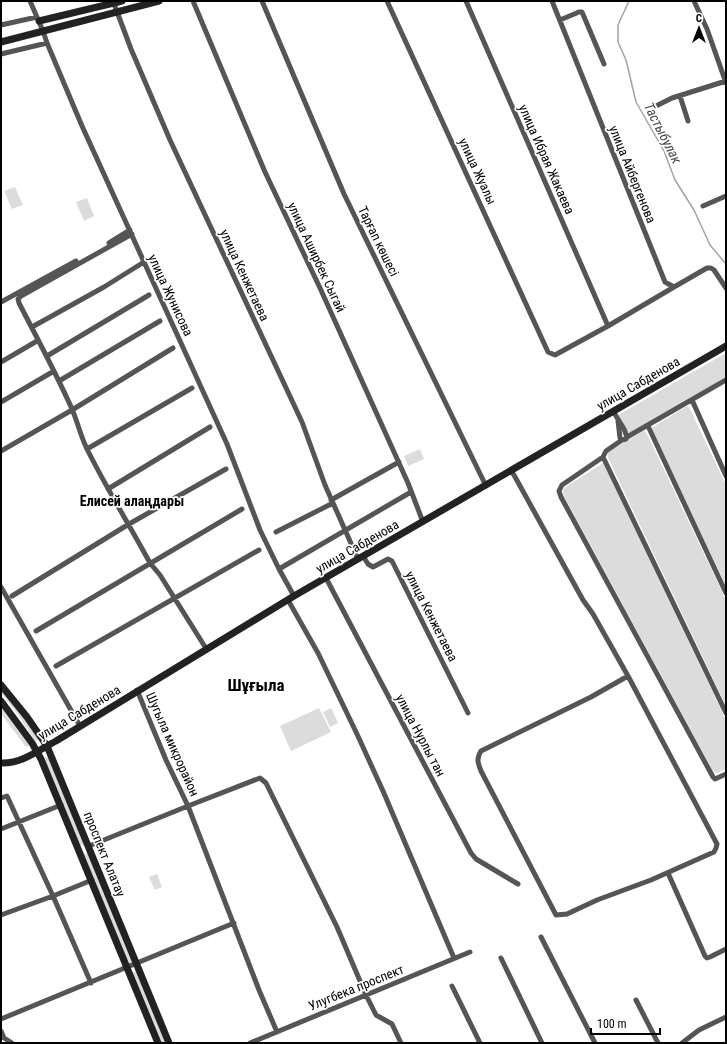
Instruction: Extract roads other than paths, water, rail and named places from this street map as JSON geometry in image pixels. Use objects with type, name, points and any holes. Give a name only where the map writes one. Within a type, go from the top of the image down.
[{"type":"main road","points":[[38,19],[122,1]]},
{"type":"main road","points":[[1,42],[159,1]]},
{"type":"main road","name":"улица Сабденова","points":[[1,763],[17,762],[47,746],[137,690],[207,650],[291,598],[726,346]]},
{"type":"main road","name":"проспект Алатау","points":[[1,684],[28,717],[47,746],[169,1043]]},
{"type":"main road","name":"проспект Алатау","points":[[1,701],[38,751],[80,850],[158,1043]]},
{"type":"main road","points":[[80,850],[89,846]]},
{"type":"street","name":"улица Жунисова","points":[[30,1],[82,126],[227,444],[252,509],[291,598],[360,741],[454,958]]},
{"type":"street","name":"улица Аширбек Сыгай","points":[[193,1],[265,172],[320,288],[399,462],[423,522]]},
{"type":"street","name":"Тарғап көшесі","points":[[262,1],[344,194],[486,486]]},
{"type":"street","name":"улица Жуалы","points":[[387,1],[548,352],[555,355],[608,326]]},
{"type":"street","name":"улица Ибрая Жакаева","points":[[466,1],[608,326]]},
{"type":"street","name":"улица Айбергенова","points":[[552,1],[662,277],[665,282],[674,287]]},
{"type":"street","points":[[654,107],[672,98],[726,82],[707,29],[694,1]]},
{"type":"street","name":"улица Кенжетаева","points":[[113,2],[170,140],[302,422],[332,502],[345,531],[360,558],[368,564],[373,566],[388,559],[392,561],[468,713]]},
{"type":"street","points":[[560,20],[582,12],[604,64]]},
{"type":"street","points":[[1,25],[38,19]]},
{"type":"street","points":[[1,54],[47,43]]},
{"type":"street","points":[[680,96],[688,121]]},
{"type":"street","points":[[703,206],[726,196]]},
{"type":"street","points":[[1,302],[131,232]]},
{"type":"street","points":[[131,232],[18,299],[37,341],[47,356],[59,381],[87,449],[108,489],[150,563],[160,575],[207,650]]},
{"type":"street","points":[[32,328],[104,287],[144,262]]},
{"type":"street","points":[[608,326],[707,268],[714,270],[726,288]]},
{"type":"street","points":[[47,356],[149,295]]},
{"type":"street","points":[[59,381],[160,321]]},
{"type":"street","points":[[1,362],[37,341]]},
{"type":"street","points":[[1,450],[72,410],[172,348]]},
{"type":"street","points":[[1,402],[54,371]]},
{"type":"street","points":[[726,380],[622,440],[606,451],[604,457],[562,485],[559,491],[713,778],[717,779],[726,774]]},
{"type":"street","points":[[87,449],[192,388]]},
{"type":"street","points":[[692,400],[726,476]]},
{"type":"street","points":[[613,411],[627,437]]},
{"type":"street","points":[[618,421],[622,440]]},
{"type":"street","points":[[648,426],[726,593]]},
{"type":"street","points":[[108,489],[210,427]]},
{"type":"street","points":[[604,457],[726,713]]},
{"type":"street","points":[[276,532],[332,502],[399,462]]},
{"type":"street","points":[[12,596],[129,524],[226,469]]},
{"type":"street","points":[[511,471],[583,600],[593,614],[628,676],[717,844],[714,852],[668,873],[597,900],[567,914],[556,915],[477,762],[477,757],[481,751],[590,697],[628,676]]},
{"type":"street","points":[[279,569],[411,492]]},
{"type":"street","points":[[36,631],[242,509]]},
{"type":"street","points":[[56,666],[259,550]]},
{"type":"street","name":"улица Нурлы тан","points":[[326,578],[471,853],[476,859],[518,884]]},
{"type":"street","points":[[1,587],[80,726]]},
{"type":"street","name":"Шугыла микрорайон","points":[[137,690],[166,760],[188,806],[259,990],[277,1032]]},
{"type":"street","points":[[188,806],[258,779],[262,779],[266,783],[337,927],[376,1015],[392,1024],[401,1043]]},
{"type":"street","points":[[1,798],[7,796],[20,821],[91,983]]},
{"type":"street","points":[[1,829],[61,805]]},
{"type":"street","name":"Шугыла микрорайон","points":[[89,846],[188,806]]},
{"type":"street","points":[[668,873],[705,956],[710,958],[726,949]]},
{"type":"street","points":[[1,915],[92,880]]},
{"type":"street","points":[[1,1019],[234,923]]},
{"type":"street","points":[[541,937],[595,1043]]},
{"type":"street","name":"Улугбека проспект","points":[[250,1043],[470,952]]},
{"type":"street","points":[[501,958],[542,1043]]},
{"type":"street","points":[[452,986],[480,1043]]},
{"type":"street","points":[[636,1000],[658,1043]]},
{"type":"street","points":[[682,1043],[699,1030],[726,1017]]},
{"type":"street","points":[[1,1030],[4,1038],[12,1043]]},
{"type":"waterway","name":"Тастыбулак","points":[[629,1],[618,25],[618,42],[626,60],[636,102],[664,151],[675,180],[694,210],[710,245],[726,264]]},
{"type":"district","name":"Елисей алаңдары","points":[[132,501]]},
{"type":"district","name":"Шұғыла","points":[[256,685]]}]
